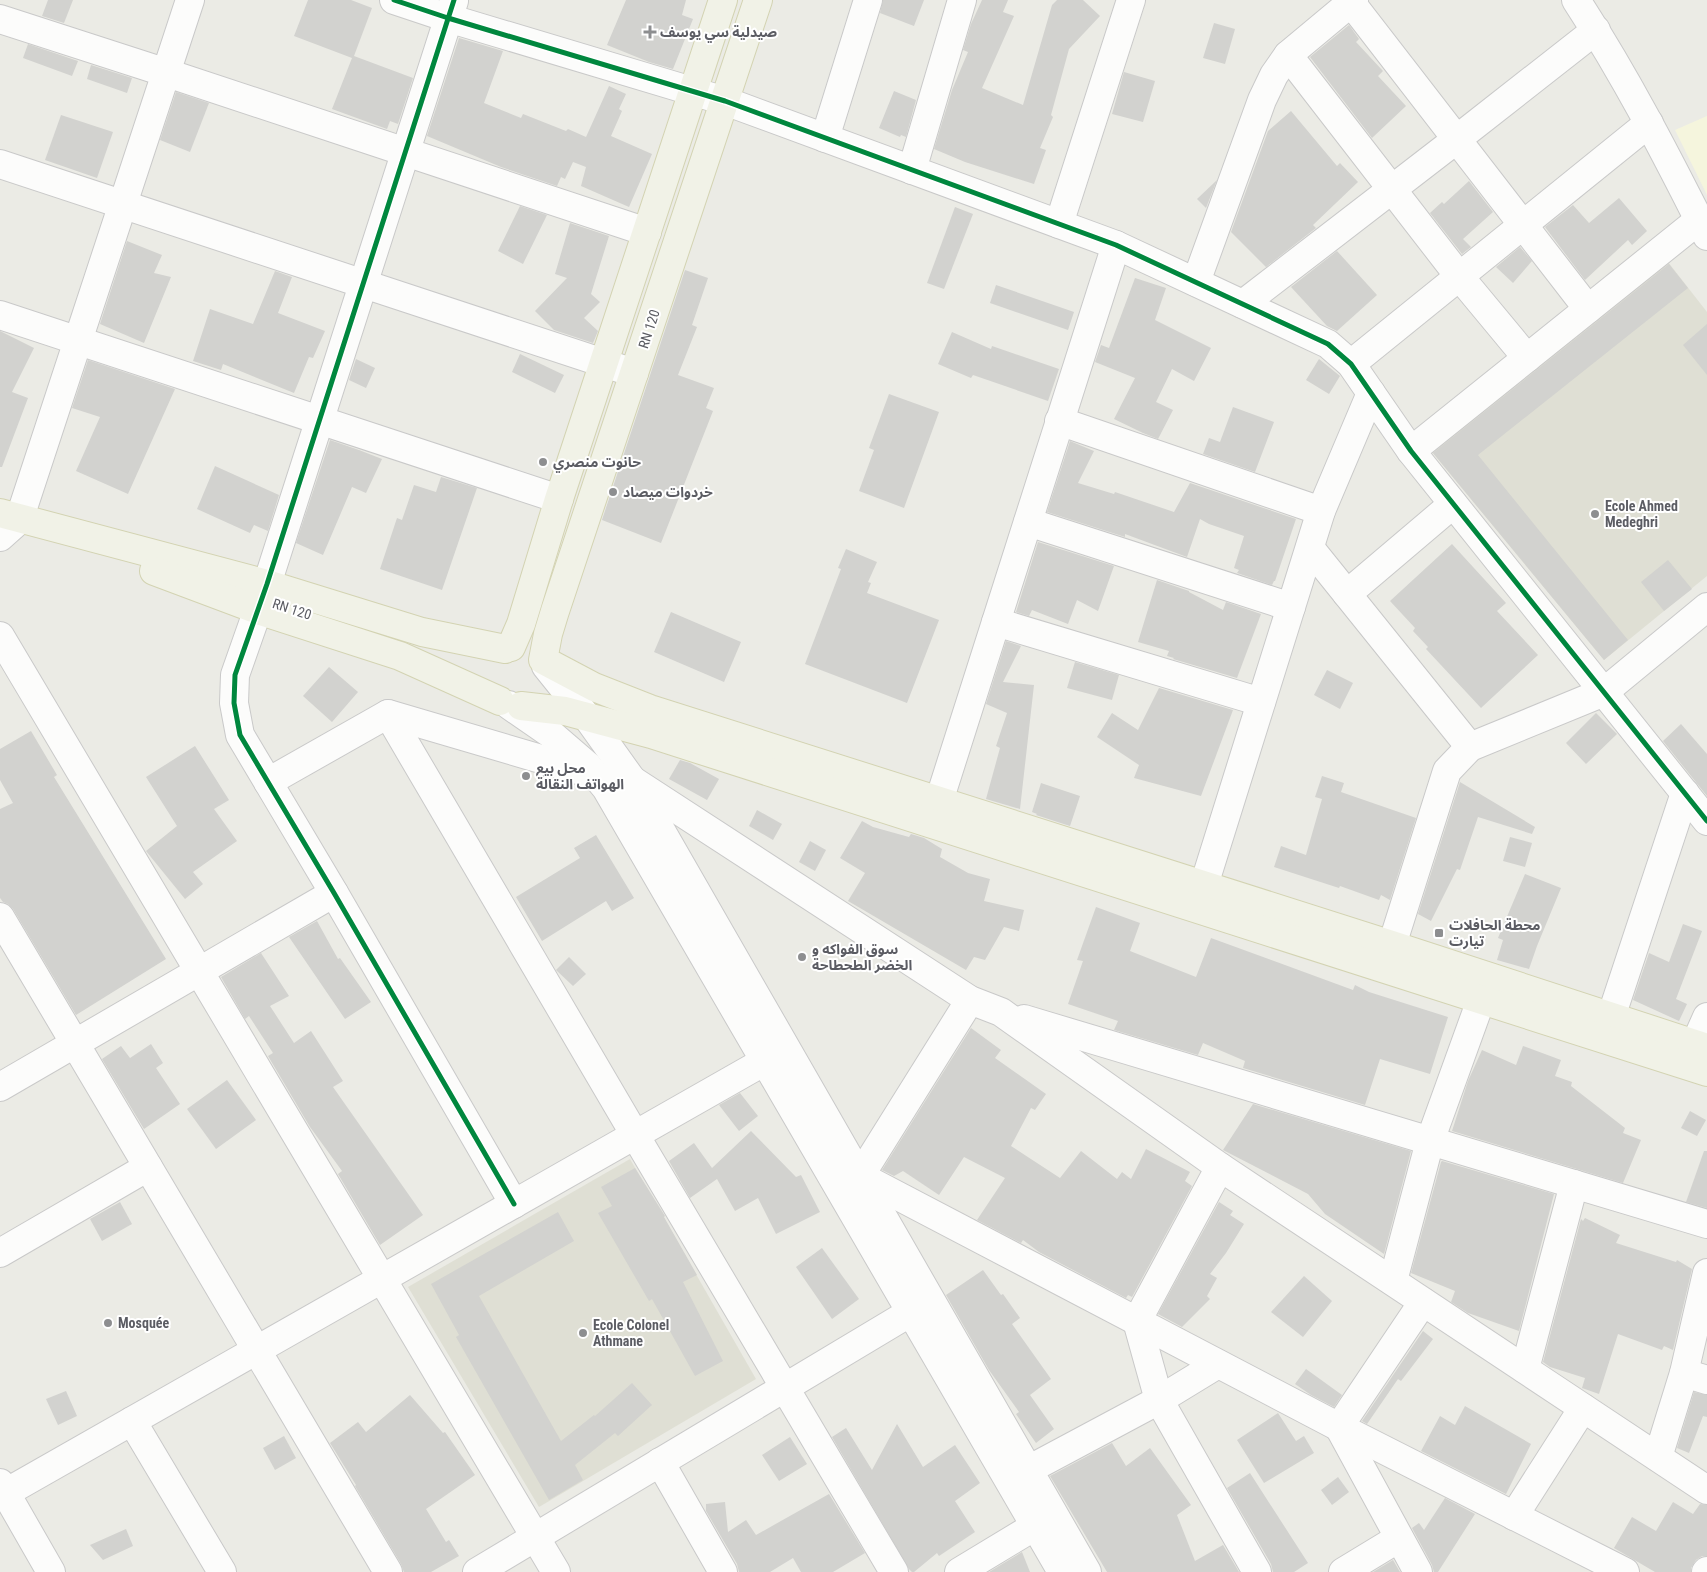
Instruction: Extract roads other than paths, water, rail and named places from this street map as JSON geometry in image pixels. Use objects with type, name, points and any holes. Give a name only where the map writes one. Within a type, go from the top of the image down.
[{"type":"main road","points":[[508,648],[521,624],[559,499],[723,0]]},
{"type":"main road","name":"RN 120","points":[[545,663],[548,634],[555,611],[758,0]]},
{"type":"main road","name":"RN 120","points":[[6,523],[267,584],[422,632],[508,648]]},
{"type":"main road","name":"RN 120","points":[[6,523],[258,610],[400,656],[510,704],[565,711],[651,734],[1707,1072]]},
{"type":"main road","points":[[545,663],[548,678],[546,688],[540,697],[532,703],[510,704],[492,693],[488,683],[488,673],[490,664],[496,655],[508,648],[527,647],[536,652],[545,663],[594,687],[650,709],[1392,945],[1701,1046]]},
{"type":"street","points":[[6,523],[78,341],[124,206],[190,0]]},
{"type":"street","points":[[394,0],[451,9],[693,92],[725,101],[1116,244],[1328,344],[1351,364],[1411,451],[1707,821]]},
{"type":"street","points":[[825,138],[868,0]]},
{"type":"street","points":[[912,170],[962,0]]},
{"type":"street","points":[[1059,224],[1131,0]]},
{"type":"street","points":[[1411,451],[1588,309],[1703,228],[1649,123],[1596,30],[1576,0]]},
{"type":"street","points":[[1196,282],[1262,100],[1274,74],[1288,55],[1352,1],[1588,309]]},
{"type":"street","points":[[451,9],[267,584],[235,675],[234,703],[240,735],[514,1204]]},
{"type":"street","points":[[0,19],[167,72],[647,232]]},
{"type":"street","points":[[1243,304],[1596,30]]},
{"type":"street","points":[[1288,55],[1391,190],[1527,358]]},
{"type":"street","points":[[1351,364],[1649,123]]},
{"type":"street","points":[[0,164],[634,372]]},
{"type":"street","points":[[939,801],[1116,244]]},
{"type":"street","points":[[0,315],[559,499]]},
{"type":"street","points":[[1204,886],[1321,511],[1370,393]]},
{"type":"street","points":[[1060,421],[1321,511]]},
{"type":"street","points":[[1347,594],[1453,504]]},
{"type":"street","points":[[1028,522],[1291,607]]},
{"type":"street","points":[[1310,548],[1470,746]]},
{"type":"street","points":[[1392,945],[1447,771],[1470,746],[1604,692],[1703,620]]},
{"type":"street","points":[[996,622],[1261,702]]},
{"type":"street","points":[[0,636],[556,1572]]},
{"type":"street","points":[[545,663],[632,780],[1028,1470],[1062,1572]]},
{"type":"street","points":[[510,704],[587,765],[606,788],[911,1312],[1045,1521],[1087,1572]]},
{"type":"street","points":[[268,782],[388,714],[596,776]]},
{"type":"street","points":[[388,714],[894,1572]]},
{"type":"street","points":[[632,780],[970,1000],[1000,1012],[1707,1224]]},
{"type":"street","points":[[1611,1017],[1685,793]]},
{"type":"street","points":[[0,1087],[334,893]]},
{"type":"street","points":[[0,917],[388,1572]]},
{"type":"street","points":[[860,1176],[970,1000]]},
{"type":"street","points":[[1392,1281],[1430,1141],[1481,1000]]},
{"type":"street","points":[[1000,1012],[1220,1167],[1707,1490]]},
{"type":"street","points":[[1701,1046],[1707,1017]]},
{"type":"street","points":[[51,1572],[2,1490],[132,1421],[765,1062]]},
{"type":"street","points":[[0,1253],[148,1166]]},
{"type":"street","points":[[1220,1167],[1137,1321],[1159,1400],[1257,1572]]},
{"type":"street","points":[[860,1176],[1339,1427],[1625,1572]]},
{"type":"street","points":[[1525,1369],[1574,1184]]},
{"type":"street","points":[[1658,1457],[1696,1377],[1707,1273]]},
{"type":"street","points":[[1339,1427],[1423,1302]]},
{"type":"street","points":[[477,1572],[911,1312]]},
{"type":"street","points":[[1028,1470],[1159,1400],[1218,1364]]},
{"type":"street","points":[[1514,1516],[1582,1408]]},
{"type":"street","points":[[132,1421],[222,1572]]},
{"type":"street","points":[[1339,1427],[1418,1572]]},
{"type":"street","points":[[660,1462],[723,1572]]},
{"type":"street","points":[[959,1572],[1045,1521]]},
{"type":"street","points":[[1343,1572],[1399,1538]]},
{"type":"place","name":"صيدلية سي يوسف","points":[[650,32]]},
{"type":"place","name":"حانوت منصري","points":[[543,462]]},
{"type":"place","name":"خردوات ميصاد","points":[[613,492]]},
{"type":"place","name":"Ecole Ahmed Medeghri","points":[[1595,514]]},
{"type":"place","name":"محل بيع الهواتف النقالة","points":[[526,776]]},
{"type":"place","name":"محطة الحافلات تيارت","points":[[1439,933]]},
{"type":"place","name":"سوق الفواكه و الخضر الطحطاحة","points":[[802,957]]},
{"type":"place","name":"Mosquée","points":[[108,1323]]},
{"type":"place","name":"Ecole Colonel Athmane","points":[[583,1333]]}]
